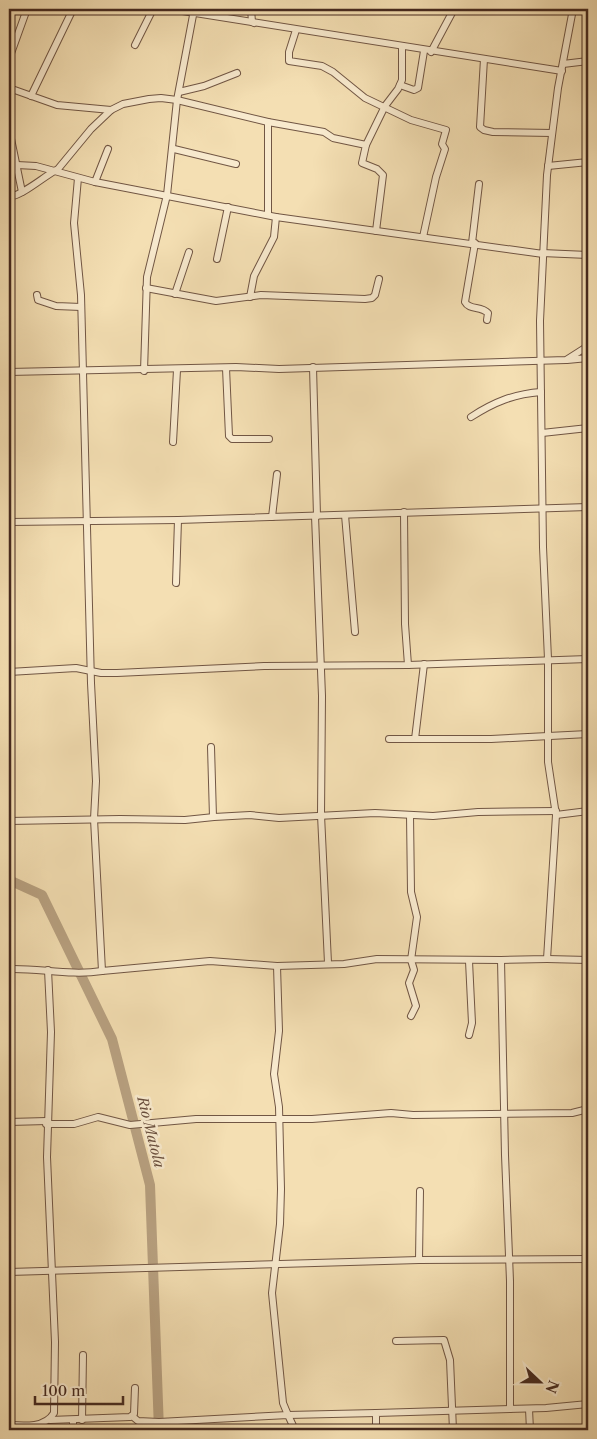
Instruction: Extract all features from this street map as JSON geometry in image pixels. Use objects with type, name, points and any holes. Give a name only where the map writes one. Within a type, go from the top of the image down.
[{"type":"street","points":[[9,59],[27,9]]},
{"type":"street","points":[[31,96],[73,9]]},
{"type":"street","points":[[135,45],[153,9]]},
{"type":"street","points":[[170,9],[194,11],[258,24],[562,72]]},
{"type":"street","points":[[251,9],[252,22],[258,24]]},
{"type":"street","points":[[400,84],[414,90],[418,88],[428,51],[454,9]]},
{"type":"street","points":[[548,959],[556,813],[548,762],[548,659],[540,360],[548,166],[573,9]]},
{"type":"street","points":[[144,370],[147,336],[146,288],[167,195],[174,148],[177,100],[194,11]]},
{"type":"street","points":[[296,30],[288,52],[289,60],[322,66],[333,72],[365,98],[385,106],[410,120],[446,130],[442,144],[445,149],[436,178],[423,237]]},
{"type":"street","points":[[376,231],[383,175],[377,169],[362,163],[366,144],[385,106],[400,84],[403,60],[402,46]]},
{"type":"street","points":[[403,60],[413,48]]},
{"type":"street","points":[[484,59],[480,126],[484,130],[493,132],[552,133]]},
{"type":"street","points":[[563,64],[588,61]]},
{"type":"street","points":[[179,92],[204,86],[237,73]]},
{"type":"street","points":[[9,88],[57,106],[111,110]]},
{"type":"street","points":[[9,197],[22,192],[50,171],[57,170],[91,129],[111,110],[123,104],[148,99],[177,100],[268,122],[324,132],[333,138],[366,144]]},
{"type":"street","points":[[268,122],[268,215]]},
{"type":"street","points":[[9,129],[22,192]]},
{"type":"street","points":[[174,148],[236,164]]},
{"type":"street","points":[[96,182],[108,149]]},
{"type":"street","points":[[548,166],[588,162]]},
{"type":"street","points":[[16,165],[36,166],[96,182],[276,217],[543,253],[588,255]]},
{"type":"street","points":[[62,165],[66,174]]},
{"type":"street","points":[[78,178],[74,223],[81,307],[90,671],[96,781],[94,819],[102,971]]},
{"type":"street","points":[[479,184],[474,243],[465,302],[470,307],[485,310],[488,313],[487,320]]},
{"type":"street","points":[[217,259],[228,207]]},
{"type":"street","points":[[250,298],[254,276],[274,237],[276,217]]},
{"type":"street","points":[[175,294],[189,252]]},
{"type":"street","points":[[146,288],[216,301],[250,298],[261,295],[372,298],[375,295],[379,279]]},
{"type":"street","points":[[36,295],[38,300],[44,303],[81,307]]},
{"type":"street","points":[[566,360],[588,346]]},
{"type":"street","points":[[9,372],[313,367],[588,358]]},
{"type":"street","points":[[313,367],[323,786],[321,815],[328,963]]},
{"type":"street","points":[[226,368],[229,436],[232,439],[269,439]]},
{"type":"street","points":[[173,442],[177,370]]},
{"type":"street","points":[[471,417],[507,397],[541,392]]},
{"type":"street","points":[[542,433],[588,428]]},
{"type":"street","points":[[272,517],[277,474]]},
{"type":"street","points":[[9,522],[345,516],[404,512],[588,507]]},
{"type":"street","points":[[404,512],[405,624],[408,665]]},
{"type":"street","points":[[345,516],[355,632]]},
{"type":"street","points":[[176,583],[178,520]]},
{"type":"street","points":[[9,672],[76,668],[118,673],[588,659]]},
{"type":"street","points":[[415,739],[424,664]]},
{"type":"street","points":[[389,739],[491,739],[588,734]]},
{"type":"street","points":[[211,748],[212,817]]},
{"type":"street","points":[[546,810],[554,803]]},
{"type":"street","points":[[9,820],[185,820],[250,815],[279,818],[321,815],[433,816],[546,810],[556,813],[588,811]]},
{"type":"street","points":[[410,815],[411,892],[417,917],[411,960],[414,970],[410,985],[416,1006],[411,1016]]},
{"type":"street","points":[[9,969],[48,970],[70,974],[210,961],[277,966],[344,964],[377,959],[470,961],[588,960]]},
{"type":"street","points":[[501,960],[510,1409]]},
{"type":"street","points":[[468,1035],[472,1023],[470,961]]},
{"type":"street","points":[[277,966],[279,1031],[274,1074],[279,1107],[281,1168],[280,1224],[272,1293],[283,1403],[295,1430]]},
{"type":"street","points":[[48,970],[51,1032],[47,1123],[48,1213],[52,1271],[55,1376],[54,1413],[50,1420]]},
{"type":"street","points":[[9,1122],[74,1124],[98,1117],[130,1125],[162,1121],[312,1119],[391,1113],[413,1115],[504,1112],[572,1113],[588,1109]]},
{"type":"street","points":[[419,1260],[420,1191]]},
{"type":"street","points":[[9,1272],[419,1260],[588,1259]]},
{"type":"street","points":[[396,1341],[444,1340],[450,1360],[453,1430]]},
{"type":"street","points":[[82,1420],[84,1355]]},
{"type":"street","points":[[132,1416],[135,1388]]},
{"type":"street","points":[[12,1427],[50,1420],[82,1420],[132,1416],[138,1421],[159,1422],[288,1415],[529,1409],[588,1404]]},
{"type":"street","points":[[529,1409],[530,1430]]},
{"type":"street","points":[[376,1413],[376,1430]]},
{"type":"street","points":[[73,1420],[73,1430]]},
{"type":"waterway","name":"Rio Matola","points":[[9,880],[42,895],[112,1039],[150,1185],[159,1430]]}]
